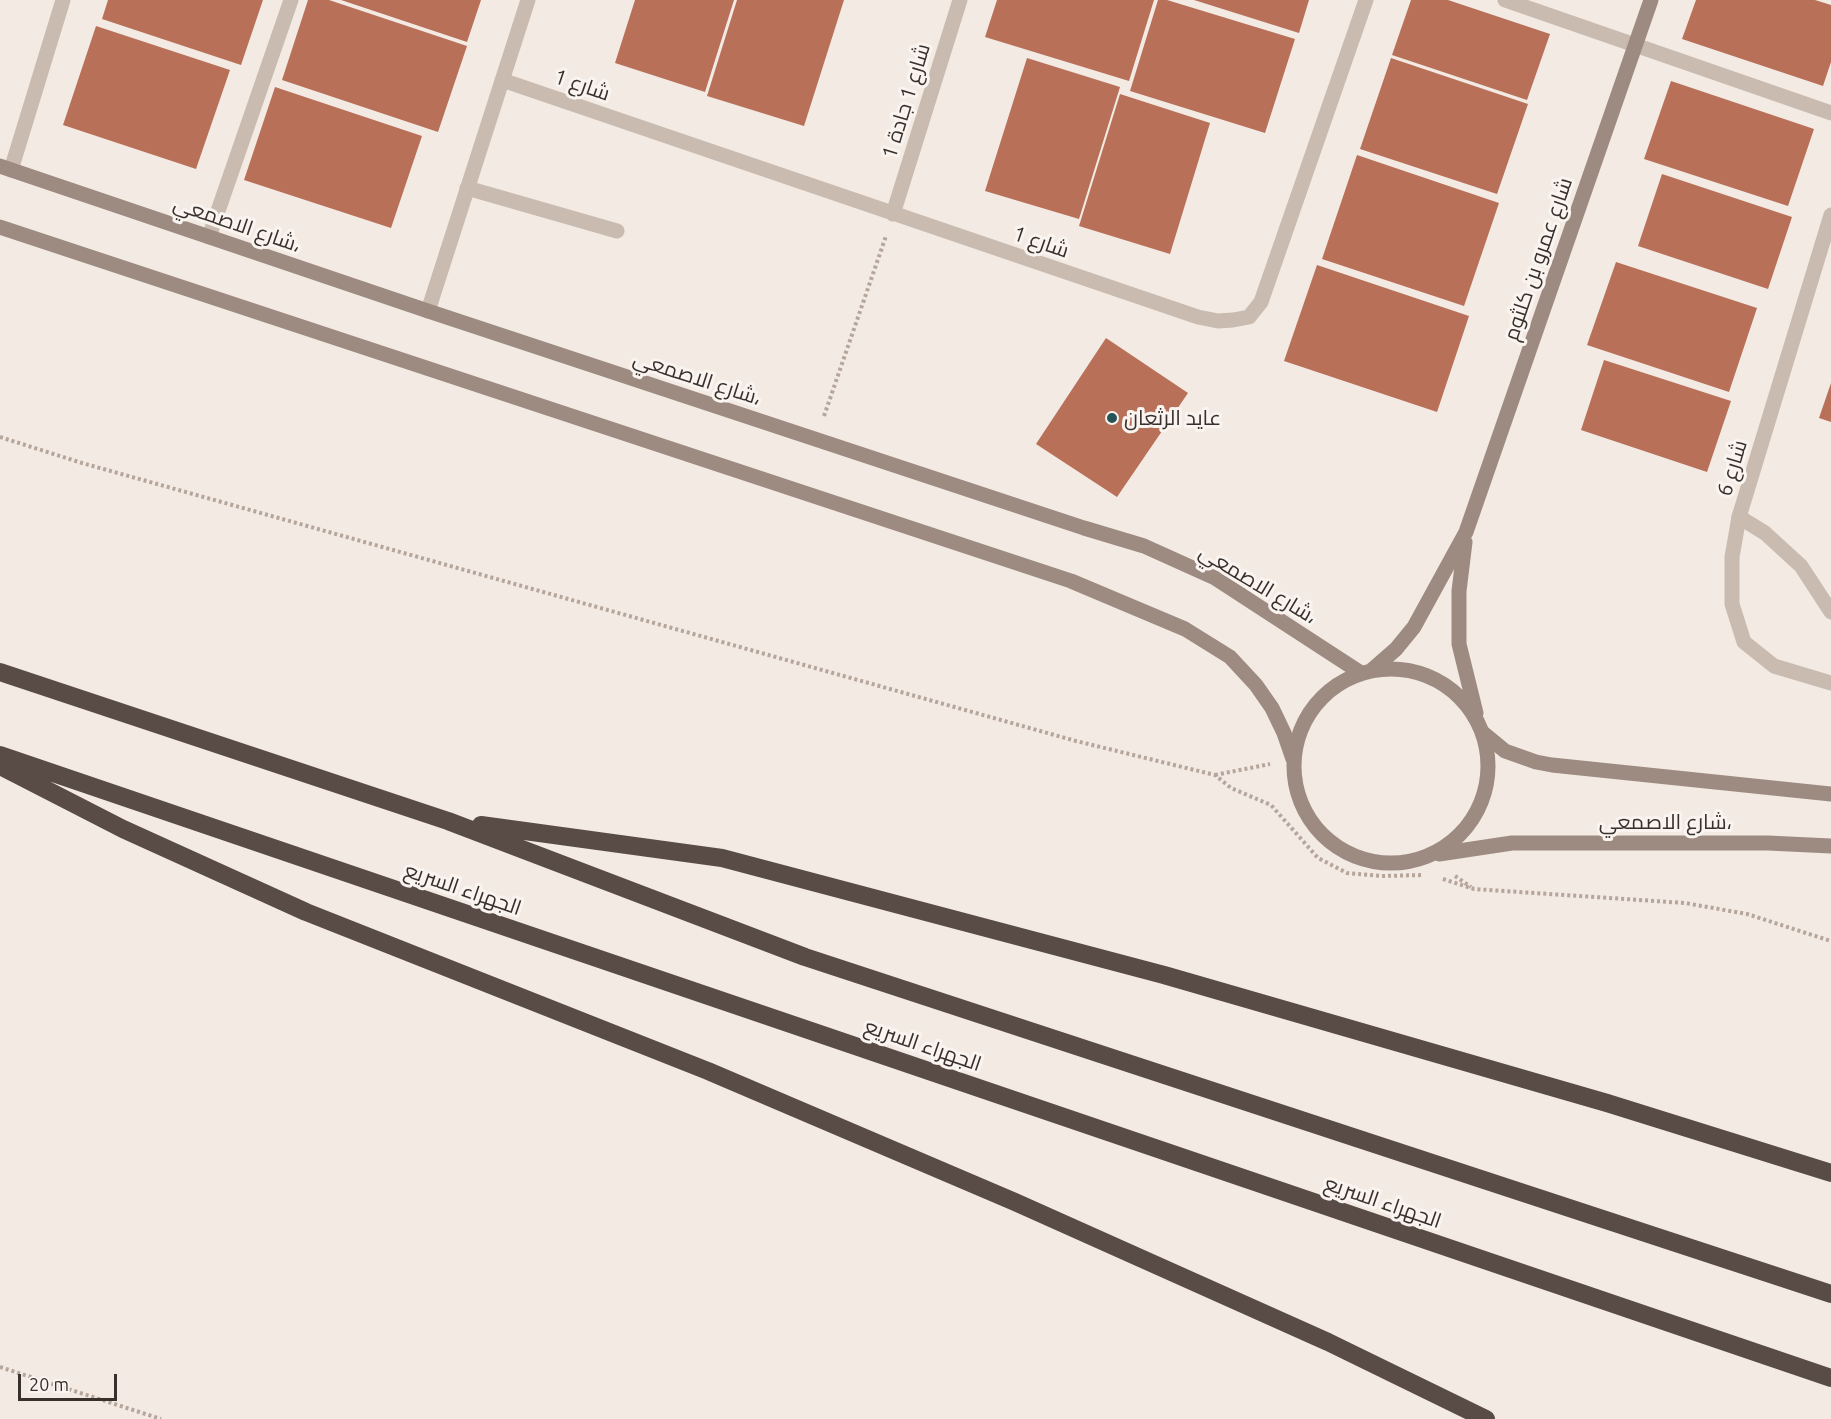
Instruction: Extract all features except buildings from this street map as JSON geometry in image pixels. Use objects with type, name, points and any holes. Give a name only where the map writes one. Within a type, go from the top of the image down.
[{"type":"highway","points":[[0,672],[448,821],[805,957],[1831,1294]]},
{"type":"highway","name":"الجهراء السريع","points":[[0,755],[1831,1378]]},
{"type":"highway","points":[[0,766],[123,829],[306,912],[708,1071],[1015,1202],[1328,1342],[1486,1419]]},
{"type":"highway","points":[[448,821],[722,858],[1164,975],[1607,1103],[1831,1173]]},
{"type":"street","points":[[5,168],[63,0]]},
{"type":"street","points":[[209,237],[291,0]]},
{"type":"street","points":[[428,311],[528,0]]},
{"type":"street","name":"شارع 1 جادة 1","points":[[893,214],[960,0]]},
{"type":"street","name":"شارع 1","points":[[502,80],[1198,317],[1218,321],[1249,317],[1261,302],[1366,0]]},
{"type":"street","points":[[1504,0],[1831,113]]},
{"type":"street","name":"شارع عمرو بن كلثوم","points":[[1366,672],[1396,649],[1414,627],[1466,532],[1651,0]]},
{"type":"street","name":"شارع الاصمعي،","points":[[5,168],[816,440],[1144,546],[1215,578],[1366,672]]},
{"type":"street","points":[[467,188],[617,231]]},
{"type":"street","name":"شارع 6","points":[[1831,215],[1739,517],[1732,557],[1732,604],[1744,642],[1774,666],[1831,683]]},
{"type":"street","points":[[0,227],[1071,581],[1185,629],[1230,657],[1256,685],[1272,708],[1284,733],[1293,759],[1296,792],[1310,821],[1333,845],[1363,860],[1395,863],[1427,856],[1453,841],[1473,818],[1485,791],[1488,761],[1481,728],[1461,698],[1435,679],[1404,669],[1366,672],[1327,692],[1303,723],[1293,759]]},
{"type":"street","points":[[1739,517],[1765,533],[1801,566],[1831,612]]},
{"type":"street","name":"شارع عمرو بن كلثوم","points":[[1466,532],[1459,591],[1459,644],[1481,728]]},
{"type":"street","name":"شارع الاصمعي،","points":[[1481,728],[1505,752],[1536,762],[1831,794]]},
{"type":"street","name":"شارع الاصمعي،","points":[[1427,856],[1512,843],[1746,843],[1831,846]]},
{"type":"path","points":[[816,440],[893,214]]},
{"type":"path","points":[[0,437],[82,463],[1065,738],[1215,775],[1231,788],[1271,805],[1318,858],[1347,873],[1381,876],[1429,875]]},
{"type":"path","points":[[1215,775],[1293,759]]},
{"type":"path","points":[[1440,878],[1474,889],[1685,903],[1747,914],[1831,941]]},
{"type":"path","points":[[0,1367],[161,1419]]},
{"type":"place","name":"عايد الرثعان","points":[[1112,418]]}]
